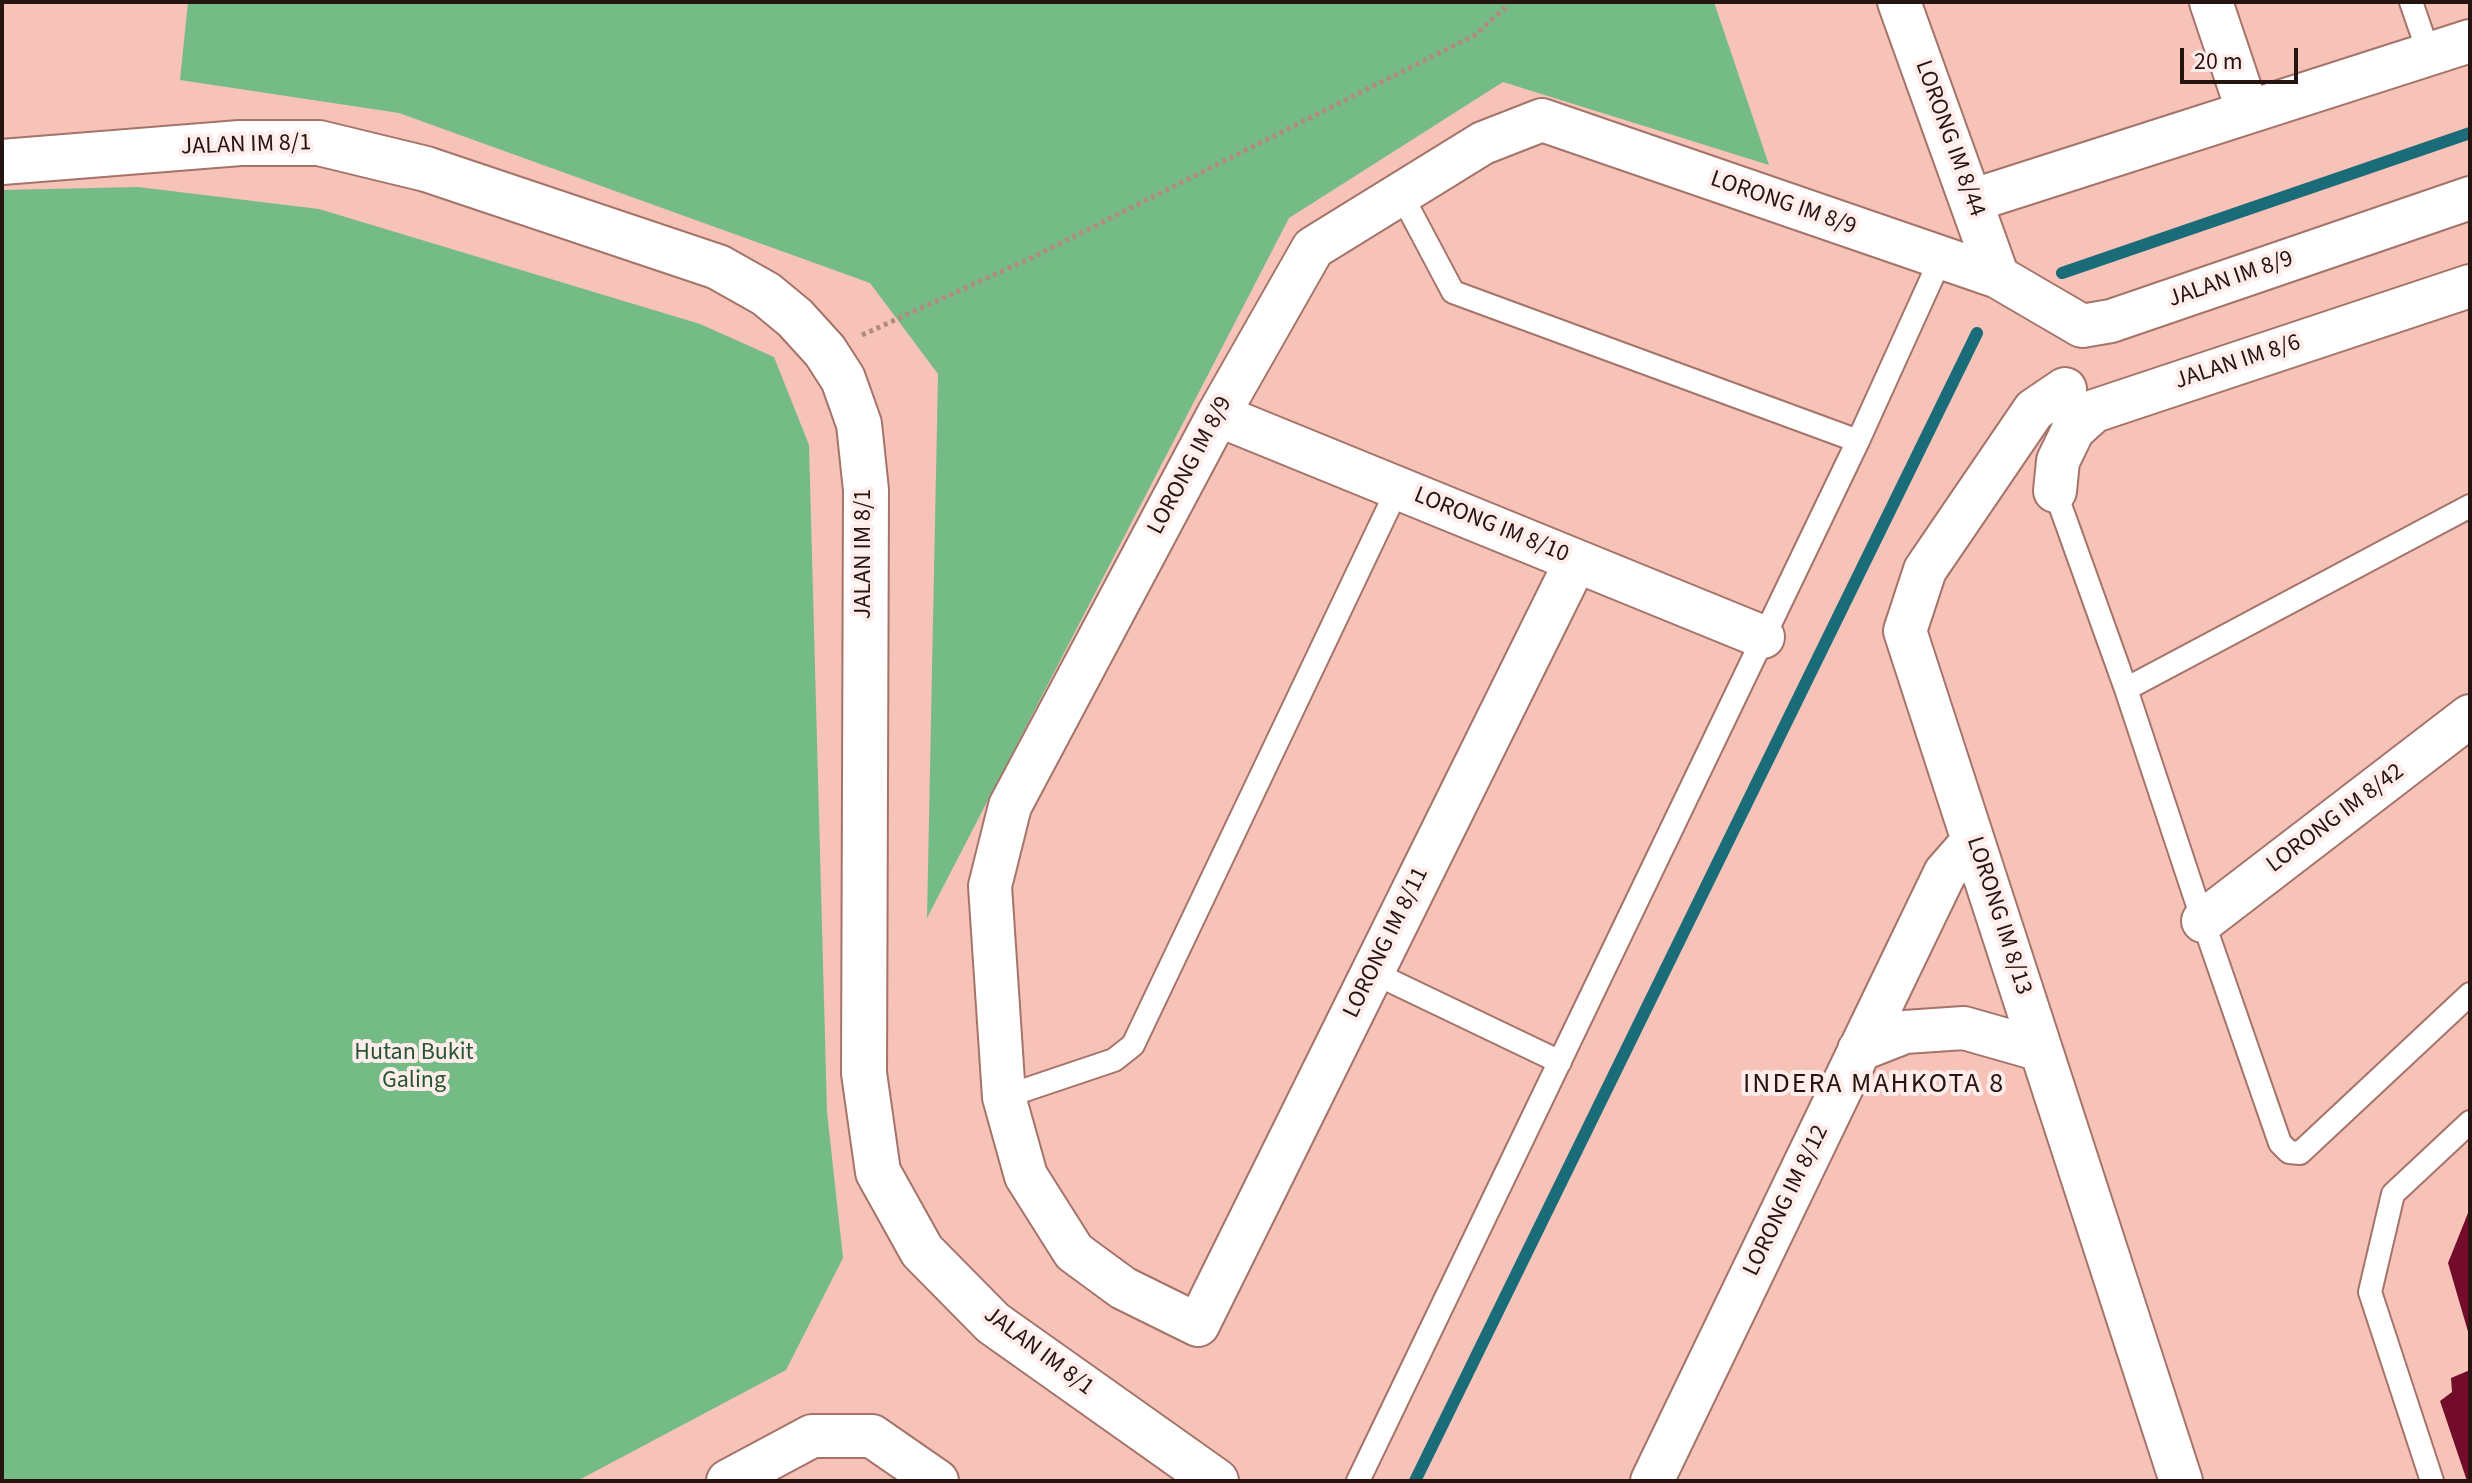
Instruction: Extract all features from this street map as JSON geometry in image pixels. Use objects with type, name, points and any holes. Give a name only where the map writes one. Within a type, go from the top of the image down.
[{"type":"street","name":"LORONG IM 8/44","points":[[1899,2],[1998,277]]},
{"type":"street","points":[[2211,2],[2248,112]]},
{"type":"street","points":[[1971,201],[2470,41]]},
{"type":"street","name":"LORONG IM 8/9","points":[[1198,1325],[1123,1288],[1074,1252],[1026,1176],[1004,1097],[990,886],[1010,806],[1218,415],[1313,248],[1483,143],[1542,120],[1998,277]]},
{"type":"street","name":"JALAN IM 8/1","points":[[2,162],[240,143],[319,143],[426,169],[718,267],[766,294],[795,318],[825,351],[843,379],[859,424],[866,490],[864,1073],[878,1172],[922,1251],[993,1323],[1216,1481]]},
{"type":"street","name":"JALAN IM 8/9","points":[[2082,326],[2111,321],[2470,198]]},
{"type":"street","points":[[1998,277],[2082,326],[2065,389],[2073,430],[2058,461],[2055,491]]},
{"type":"street","name":"JALAN IM 8/6","points":[[2073,430],[2094,411],[2470,286]]},
{"type":"street","name":"LORONG IM 8/13","points":[[2065,389],[2034,410],[1925,570],[1905,631],[2181,1481]]},
{"type":"street","name":"LORONG IM 8/10","points":[[1218,415],[1763,637]]},
{"type":"street","name":"LORONG IM 8/11","points":[[1198,1325],[1576,561]]},
{"type":"street","name":"LORONG IM 8/42","points":[[2203,921],[2470,716]]},
{"type":"street","name":"LORONG IM 8/12","points":[[1652,1481],[1945,873],[1973,841]]},
{"type":"street","points":[[1859,1050],[1905,1032],[1964,1028],[2041,1050]]},
{"type":"street","points":[[728,1481],[812,1436],[872,1436],[937,1481]]},
{"type":"lane","points":[[2411,2],[2429,54]]},
{"type":"lane","points":[[1401,194],[1453,292],[1858,441]]},
{"type":"lane","points":[[1358,1481],[1858,441],[1941,258]]},
{"type":"lane","points":[[1004,1097],[1114,1060],[1133,1045],[1398,488]]},
{"type":"lane","points":[[2055,491],[2126,689],[2280,1143],[2289,1152],[2300,1153],[2470,994]]},
{"type":"lane","points":[[2126,689],[2470,506]]},
{"type":"lane","points":[[1372,972],[1560,1062]]},
{"type":"lane","points":[[2432,1481],[2370,1292],[2393,1194],[2470,1122]]},
{"type":"path","points":[[825,351],[1033,257],[1475,35],[1508,2]]},
{"type":"green space","points":[[188,2],[1714,2],[1769,165],[1503,82],[1289,218],[927,918],[938,374],[870,283],[399,113],[180,80]]},
{"type":"green space","name":"Hutan Bukit Galing","points":[[138,187],[319,209],[700,324],[774,357],[809,445],[827,1112],[843,1258],[786,1370],[577,1481],[2,1481],[2,190]]},
{"type":"building","points":[[2470,1208],[2470,1335],[2469,1335],[2448,1263]]},
{"type":"building","points":[[2470,1370],[2470,1481],[2467,1481],[2440,1401],[2452,1392],[2451,1378]]},
{"type":"waterway","points":[[2062,273],[2470,133]]},
{"type":"waterway","points":[[1415,1481],[1977,333]]},
{"type":"district","name":"INDERA MAHKOTA 8","points":[[1874,1086]]}]
